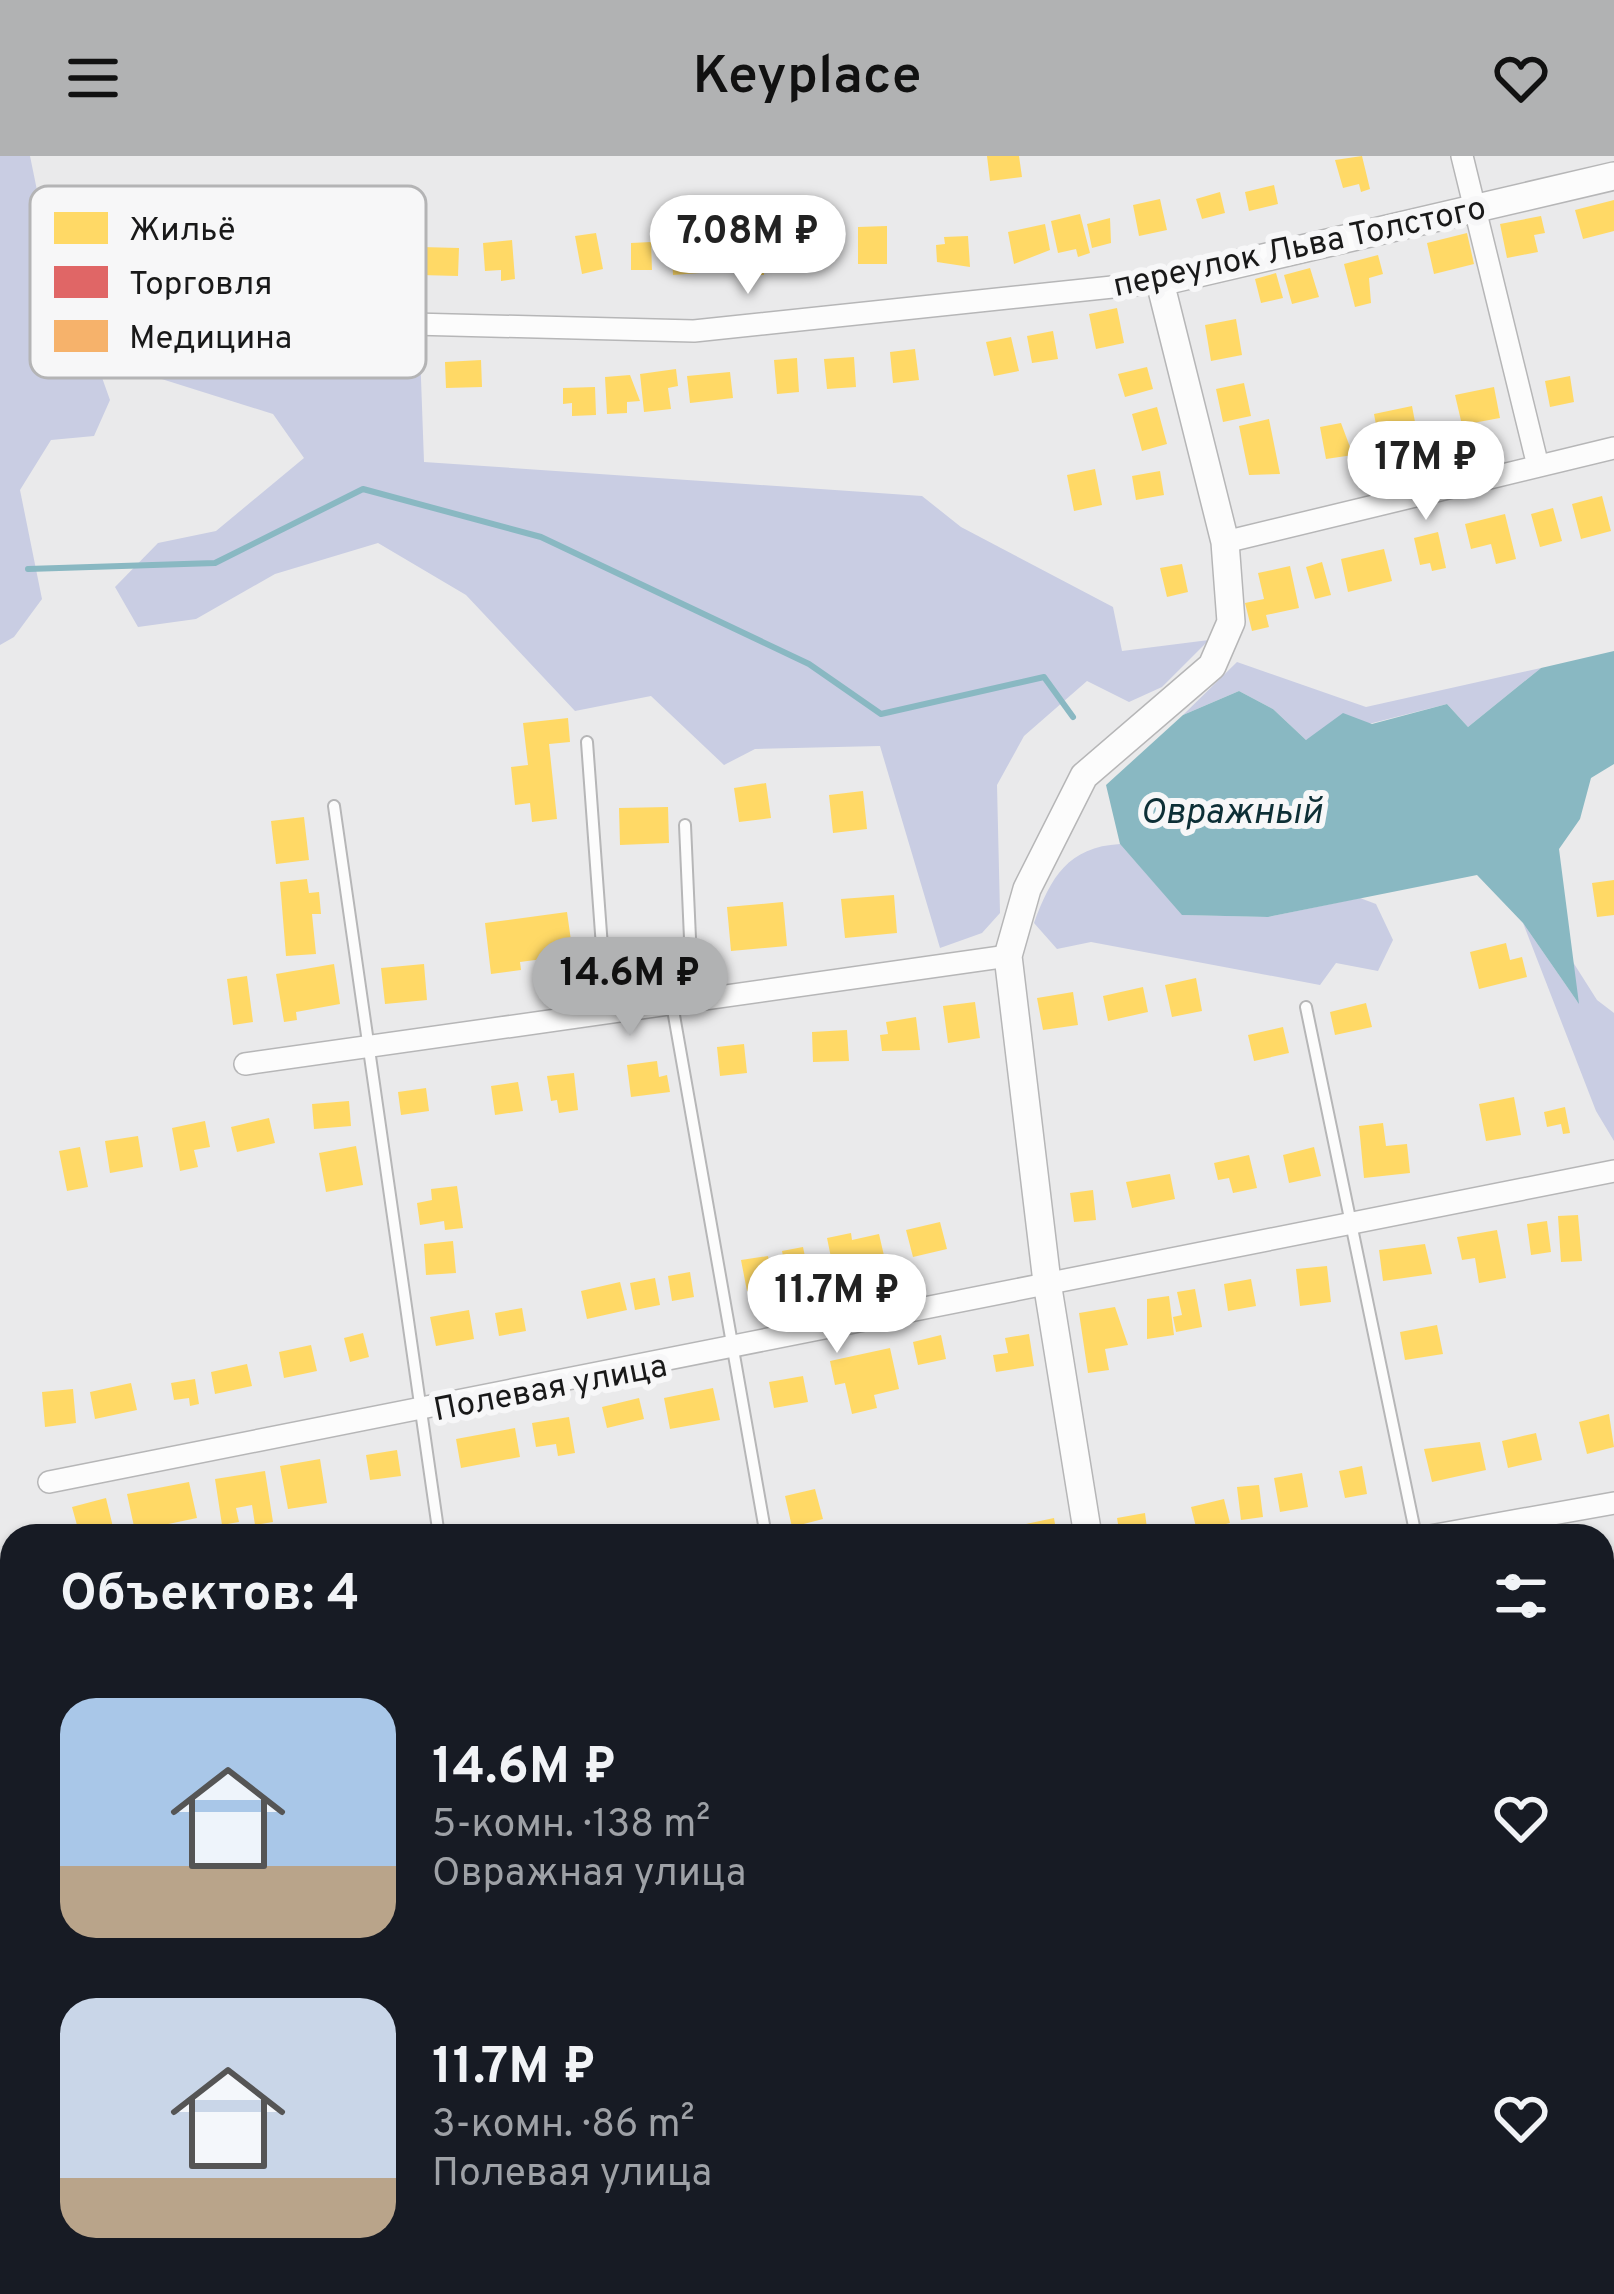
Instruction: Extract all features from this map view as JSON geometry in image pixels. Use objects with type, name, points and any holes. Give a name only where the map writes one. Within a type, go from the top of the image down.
[{"type":"street","points":[[1462,156],[1538,466]]},
{"type":"street","name":"переулок Льва Толстого","points":[[426,324],[694,331],[1160,282],[1614,176]]},
{"type":"street","points":[[1086,1524],[1047,1282],[1008,956],[1027,889],[1084,776],[1212,666],[1231,622],[1225,542],[1160,282]]},
{"type":"street","points":[[1225,542],[1614,448]]},
{"type":"street","points":[[244,1064],[370,1050],[1008,956]]},
{"type":"street","name":"Полевая улица","points":[[49,1482],[1614,1171]]},
{"type":"street","points":[[1497,1524],[1614,1503]]},
{"type":"lane","points":[[586,742],[602,947],[614,1012]]},
{"type":"lane","points":[[334,806],[417,1412],[437,1524]]},
{"type":"lane","points":[[685,825],[692,984],[672,1004],[764,1524]]},
{"type":"lane","points":[[1306,1007],[1414,1524]]},
{"type":"shaded area","points":[[0,156],[30,156],[36,186],[30,186],[30,378],[102,378],[110,400],[94,436],[51,440],[20,490],[42,599],[14,637],[0,645]]},
{"type":"shaded area","points":[[159,378],[421,378],[424,462],[922,496],[961,527],[1113,607],[1122,651],[1209,640],[1162,687],[1129,702],[1087,681],[1024,736],[997,785],[1000,913],[982,933],[940,948],[880,746],[755,749],[724,765],[651,696],[575,711],[466,595],[378,543],[275,574],[196,619],[138,627],[115,587],[158,543],[216,531],[304,458],[273,414]]},
{"type":"shaded area","points":[[1237,662],[1366,707],[1541,668],[1468,727],[1447,704],[1306,740],[1273,709],[1239,691],[1183,715]]},
{"type":"shaded area","points":[[1120,844],[1183,915],[1268,917],[1360,898],[1376,904],[1393,940],[1378,971],[1336,963],[1320,985],[1091,942],[1057,949],[1034,923],[1047,892],[1074,858]]},
{"type":"shaded area","points":[[1523,923],[1577,1001],[1571,959],[1597,1000],[1614,1013],[1614,1141],[1596,1111]]},
{"type":"water","name":"Овражный","points":[[1614,651],[1614,764],[1591,778],[1580,819],[1559,849],[1579,1004],[1523,923],[1477,875],[1268,917],[1182,915],[1120,844],[1106,785],[1183,715],[1239,691],[1273,709],[1306,740],[1343,713],[1372,724],[1447,704],[1468,727],[1541,668]]},
{"type":"building: Жильё","points":[[987,156],[1019,156],[1022,177],[990,181]]},
{"type":"building: Жильё","points":[[1362,156],[1370,189],[1361,192],[1359,184],[1343,188],[1335,160]]},
{"type":"building: Жильё","points":[[1274,185],[1278,204],[1249,211],[1245,192]]},
{"type":"building: Жильё","points":[[1220,192],[1225,213],[1202,219],[1196,199]]},
{"type":"building: Жильё","points":[[1160,199],[1167,230],[1139,236],[1133,205]]},
{"type":"building: Жильё","points":[[1614,200],[1614,231],[1583,239],[1575,210]]},
{"type":"building: Жильё","points":[[1080,214],[1090,253],[1078,257],[1076,249],[1058,253],[1051,221]]},
{"type":"building: Жильё","points":[[1541,216],[1545,233],[1534,235],[1538,252],[1507,258],[1500,224]]},
{"type":"building: Жильё","points":[[1110,218],[1111,243],[1092,248],[1087,224]]},
{"type":"building: Жильё","points":[[692,220],[693,241],[712,240],[713,272],[673,275],[670,222]]},
{"type":"building: Жильё","points":[[829,220],[833,257],[812,259],[809,222]]},
{"type":"building: Жильё","points":[[1045,224],[1050,250],[1014,264],[1008,232]]},
{"type":"building: Жильё","points":[[887,226],[887,264],[858,264],[858,227]]},
{"type":"building: Жильё","points":[[596,233],[603,269],[582,274],[575,236]]},
{"type":"building: Жильё","points":[[1467,233],[1474,264],[1434,274],[1427,243]]},
{"type":"building: Жильё","points":[[968,236],[970,267],[937,262],[936,245],[945,244],[944,237]]},
{"type":"building: Жильё","points":[[782,239],[782,260],[764,260],[764,275],[747,275],[747,267],[735,267],[736,240]]},
{"type":"building: Жильё","points":[[512,240],[515,279],[501,281],[501,270],[485,271],[483,243]]},
{"type":"building: Жильё","points":[[651,242],[652,270],[631,270],[631,243]]},
{"type":"building: Жильё","points":[[426,247],[459,248],[458,276],[426,275]]},
{"type":"building: Жильё","points":[[1378,255],[1383,274],[1369,278],[1371,303],[1355,307],[1344,264]]},
{"type":"building: Жильё","points":[[1310,268],[1319,297],[1292,304],[1284,275]]},
{"type":"building: Жильё","points":[[1276,273],[1283,298],[1261,303],[1255,279]]},
{"type":"building: Жильё","points":[[1117,308],[1124,343],[1096,349],[1089,314]]},
{"type":"building: Жильё","points":[[1236,319],[1242,355],[1211,361],[1205,325]]},
{"type":"building: Жильё","points":[[1053,331],[1058,359],[1032,363],[1027,336]]},
{"type":"building: Жильё","points":[[1011,337],[1019,371],[994,376],[986,342]]},
{"type":"building: Жильё","points":[[915,349],[919,380],[893,383],[890,352]]},
{"type":"building: Жильё","points":[[854,357],[856,387],[827,389],[824,359]]},
{"type":"building: Жильё","points":[[797,358],[799,392],[777,394],[774,360]]},
{"type":"building: Жильё","points":[[481,360],[482,387],[446,388],[445,362]]},
{"type":"building: Жильё","points":[[1147,367],[1153,389],[1125,397],[1118,374]]},
{"type":"building: Жильё","points":[[676,369],[678,386],[668,388],[671,409],[644,412],[640,374]]},
{"type":"building: Жильё","points":[[730,372],[733,398],[690,403],[687,376]]},
{"type":"building: Жильё","points":[[630,375],[640,401],[627,402],[627,413],[607,414],[605,377]]},
{"type":"building: Жильё","points":[[1570,376],[1574,402],[1550,407],[1545,381]]},
{"type":"building: Жильё","points":[[1244,383],[1251,416],[1223,422],[1216,389]]},
{"type":"building: Жильё","points":[[595,387],[596,415],[572,416],[572,403],[563,404],[563,388]]},
{"type":"building: Жильё","points":[[1494,387],[1500,418],[1462,425],[1455,395]]},
{"type":"building: Жильё","points":[[1412,406],[1418,438],[1381,451],[1374,414]]},
{"type":"building: Жильё","points":[[1157,407],[1167,444],[1142,451],[1132,414]]},
{"type":"building: Жильё","points":[[1269,419],[1280,474],[1249,475],[1239,426]]},
{"type":"building: Жильё","points":[[1341,423],[1353,455],[1326,459],[1320,427]]},
{"type":"building: Жильё","points":[[1095,469],[1102,505],[1074,511],[1067,475]]},
{"type":"building: Жильё","points":[[1160,471],[1164,495],[1136,500],[1132,476]]},
{"type":"building: Жильё","points":[[1602,496],[1611,531],[1581,539],[1572,504]]},
{"type":"building: Жильё","points":[[1553,508],[1562,541],[1540,547],[1531,514]]},
{"type":"building: Жильё","points":[[1505,514],[1516,559],[1496,564],[1491,544],[1471,549],[1465,524]]},
{"type":"building: Жильё","points":[[1438,532],[1446,568],[1432,571],[1430,563],[1420,565],[1414,538]]},
{"type":"building: Жильё","points":[[1384,549],[1392,581],[1348,592],[1341,559]]},
{"type":"building: Жильё","points":[[1322,562],[1331,595],[1315,599],[1306,567]]},
{"type":"building: Жильё","points":[[1182,564],[1188,592],[1167,597],[1160,568]]},
{"type":"building: Жильё","points":[[1290,566],[1299,608],[1266,615],[1269,627],[1252,631],[1245,603],[1264,599],[1258,573]]},
{"type":"building: Жильё","points":[[568,718],[570,742],[549,744],[557,819],[532,822],[530,803],[515,805],[511,767],[528,765],[523,723]]},
{"type":"building: Жильё","points":[[766,783],[771,818],[739,822],[734,788]]},
{"type":"building: Жильё","points":[[863,791],[867,829],[833,833],[829,795]]},
{"type":"building: Жильё","points":[[668,807],[669,843],[620,845],[619,808]]},
{"type":"building: Жильё","points":[[304,817],[309,860],[276,864],[271,821]]},
{"type":"building: Жильё","points":[[307,879],[309,893],[319,892],[321,914],[312,914],[316,954],[286,956],[280,882]]},
{"type":"building: Жильё","points":[[1614,880],[1614,915],[1597,917],[1592,883]]},
{"type":"building: Жильё","points":[[894,895],[897,933],[845,938],[841,899]]},
{"type":"building: Жильё","points":[[783,902],[787,946],[731,951],[727,907]]},
{"type":"building: Жильё","points":[[567,912],[573,955],[520,962],[521,970],[491,974],[485,923]]},
{"type":"building: Жильё","points":[[1506,943],[1510,960],[1522,957],[1527,977],[1479,989],[1470,952]]},
{"type":"building: Жильё","points":[[334,964],[340,1004],[296,1012],[297,1020],[284,1022],[276,974]]},
{"type":"building: Жильё","points":[[424,964],[427,1000],[385,1004],[381,968]]},
{"type":"building: Жильё","points":[[247,976],[253,1022],[233,1025],[227,979]]},
{"type":"building: Жильё","points":[[1196,978],[1202,1011],[1172,1017],[1165,985]]},
{"type":"building: Жильё","points":[[1143,987],[1148,1012],[1108,1021],[1103,996]]},
{"type":"building: Жильё","points":[[1073,992],[1078,1025],[1043,1030],[1037,998]]},
{"type":"building: Жильё","points":[[975,1002],[980,1038],[948,1043],[943,1006]]},
{"type":"building: Жильё","points":[[1366,1003],[1372,1027],[1335,1035],[1330,1012]]},
{"type":"building: Жильё","points":[[916,1017],[920,1050],[882,1051],[880,1035],[888,1034],[886,1022]]},
{"type":"building: Жильё","points":[[1283,1027],[1289,1053],[1254,1061],[1248,1035]]},
{"type":"building: Жильё","points":[[847,1030],[849,1061],[813,1062],[812,1032]]},
{"type":"building: Жильё","points":[[744,1044],[747,1073],[720,1076],[717,1047]]},
{"type":"building: Жильё","points":[[657,1061],[659,1077],[667,1075],[670,1092],[631,1097],[627,1065]]},
{"type":"building: Жильё","points":[[574,1073],[578,1110],[559,1113],[557,1100],[551,1101],[547,1076]]},
{"type":"building: Жильё","points":[[518,1082],[523,1111],[495,1115],[491,1086]]},
{"type":"building: Жильё","points":[[426,1088],[429,1111],[401,1115],[398,1092]]},
{"type":"building: Жильё","points":[[1514,1097],[1521,1135],[1486,1141],[1479,1104]]},
{"type":"building: Жильё","points":[[349,1101],[351,1126],[314,1129],[312,1104]]},
{"type":"building: Жильё","points":[[1565,1107],[1570,1133],[1563,1134],[1561,1124],[1547,1127],[1544,1112]]},
{"type":"building: Жильё","points":[[269,1118],[275,1143],[237,1152],[231,1127]]},
{"type":"building: Жильё","points":[[205,1121],[210,1147],[194,1150],[198,1167],[180,1171],[172,1128]]},
{"type":"building: Жильё","points":[[1383,1123],[1386,1146],[1407,1144],[1410,1173],[1364,1178],[1359,1126]]},
{"type":"building: Жильё","points":[[138,1136],[143,1167],[110,1173],[105,1141]]},
{"type":"building: Жильё","points":[[356,1146],[363,1185],[326,1192],[319,1153]]},
{"type":"building: Жильё","points":[[80,1147],[88,1187],[67,1191],[59,1151]]},
{"type":"building: Жильё","points":[[1314,1147],[1321,1176],[1289,1183],[1283,1155]]},
{"type":"building: Жильё","points":[[1249,1155],[1257,1188],[1233,1193],[1229,1178],[1218,1180],[1214,1163]]},
{"type":"building: Жильё","points":[[1170,1174],[1175,1199],[1132,1208],[1126,1182]]},
{"type":"building: Жильё","points":[[457,1186],[463,1228],[445,1230],[444,1221],[420,1225],[417,1203],[432,1200],[431,1189]]},
{"type":"building: Жильё","points":[[1093,1190],[1096,1220],[1074,1222],[1070,1193]]},
{"type":"building: Жильё","points":[[1578,1215],[1582,1261],[1561,1262],[1558,1216]]},
{"type":"building: Жильё","points":[[1547,1221],[1551,1252],[1531,1255],[1527,1224]]},
{"type":"building: Жильё","points":[[940,1222],[947,1249],[913,1257],[906,1230]]},
{"type":"building: Жильё","points":[[1497,1230],[1506,1278],[1479,1283],[1475,1258],[1462,1260],[1457,1237]]},
{"type":"building: Жильё","points":[[851,1233],[852,1240],[879,1234],[885,1260],[834,1272],[827,1238]]},
{"type":"building: Жильё","points":[[453,1241],[456,1273],[426,1275],[424,1244]]},
{"type":"building: Жильё","points":[[1425,1244],[1432,1274],[1383,1281],[1379,1250]]},
{"type":"building: Жильё","points":[[803,1247],[810,1281],[789,1286],[782,1251]]},
{"type":"building: Жильё","points":[[768,1256],[774,1286],[747,1291],[741,1260]]},
{"type":"building: Жильё","points":[[1327,1266],[1331,1302],[1300,1306],[1296,1269]]},
{"type":"building: Жильё","points":[[690,1272],[694,1297],[672,1301],[668,1276]]},
{"type":"building: Жильё","points":[[655,1278],[660,1305],[635,1310],[630,1283]]},
{"type":"building: Жильё","points":[[1251,1279],[1256,1306],[1228,1311],[1224,1284]]},
{"type":"building: Жильё","points":[[620,1282],[627,1310],[587,1319],[581,1291]]},
{"type":"building: Жильё","points":[[1195,1289],[1202,1327],[1176,1332],[1173,1317],[1182,1315],[1177,1292]]},
{"type":"building: Жильё","points":[[1169,1296],[1174,1335],[1147,1339],[1147,1299]]},
{"type":"building: Жильё","points":[[1115,1307],[1128,1345],[1105,1349],[1109,1370],[1088,1373],[1079,1313]]},
{"type":"building: Жильё","points":[[522,1308],[526,1331],[499,1336],[495,1313]]},
{"type":"building: Жильё","points":[[469,1310],[474,1339],[436,1346],[430,1317]]},
{"type":"building: Жильё","points":[[1437,1325],[1443,1354],[1405,1360],[1400,1332]]},
{"type":"building: Жильё","points":[[363,1333],[369,1357],[350,1362],[344,1338]]},
{"type":"building: Жильё","points":[[1029,1334],[1034,1366],[996,1372],[993,1355],[1008,1353],[1005,1338]]},
{"type":"building: Жильё","points":[[941,1335],[946,1359],[918,1365],[913,1342]]},
{"type":"building: Жильё","points":[[311,1345],[317,1371],[284,1378],[279,1352]]},
{"type":"building: Жильё","points":[[890,1348],[899,1389],[874,1395],[877,1408],[852,1414],[845,1383],[835,1385],[830,1361]]},
{"type":"building: Жильё","points":[[247,1364],[252,1386],[215,1394],[211,1372]]},
{"type":"building: Жильё","points":[[803,1376],[808,1402],[774,1408],[769,1382]]},
{"type":"building: Жильё","points":[[195,1379],[199,1404],[190,1406],[189,1398],[174,1400],[171,1383]]},
{"type":"building: Жильё","points":[[131,1383],[137,1410],[95,1419],[90,1392]]},
{"type":"building: Жильё","points":[[713,1388],[720,1420],[670,1429],[664,1398]]},
{"type":"building: Жильё","points":[[73,1389],[76,1423],[45,1427],[42,1392]]},
{"type":"building: Жильё","points":[[639,1398],[644,1419],[607,1428],[602,1407]]},
{"type":"building: Жильё","points":[[1609,1414],[1614,1447],[1587,1454],[1579,1422]]},
{"type":"building: Жильё","points":[[569,1417],[575,1453],[558,1456],[556,1444],[536,1447],[532,1423]]},
{"type":"building: Жильё","points":[[515,1428],[520,1457],[461,1468],[456,1439]]},
{"type":"building: Жильё","points":[[1536,1433],[1542,1460],[1508,1468],[1502,1441]]},
{"type":"building: Жильё","points":[[1480,1442],[1486,1470],[1432,1482],[1424,1449]]},
{"type":"building: Жильё","points":[[397,1450],[401,1476],[370,1480],[366,1455]]},
{"type":"building: Жильё","points":[[320,1459],[327,1503],[288,1509],[280,1466]]},
{"type":"building: Жильё","points":[[1362,1466],[1367,1494],[1345,1498],[1339,1471]]},
{"type":"building: Жильё","points":[[265,1471],[273,1522],[255,1524],[252,1505],[236,1508],[239,1522],[222,1524],[215,1479]]},
{"type":"building: Жильё","points":[[1302,1473],[1308,1507],[1280,1512],[1274,1478]]},
{"type":"building: Жильё","points":[[189,1482],[197,1518],[133,1524],[127,1494]]},
{"type":"building: Жильё","points":[[1259,1485],[1263,1517],[1241,1520],[1237,1487]]},
{"type":"building: Жильё","points":[[815,1489],[823,1519],[791,1524],[785,1496]]},
{"type":"building: Жильё","points":[[106,1498],[112,1524],[77,1524],[72,1507]]},
{"type":"building: Жильё","points":[[1224,1499],[1230,1523],[1195,1524],[1191,1507]]},
{"type":"building: Жильё","points":[[1145,1513],[1146,1524],[1118,1524],[1117,1518]]},
{"type":"waterway","points":[[28,569],[215,563],[363,489],[541,537],[809,664],[881,714],[1044,677],[1073,717]]}]
